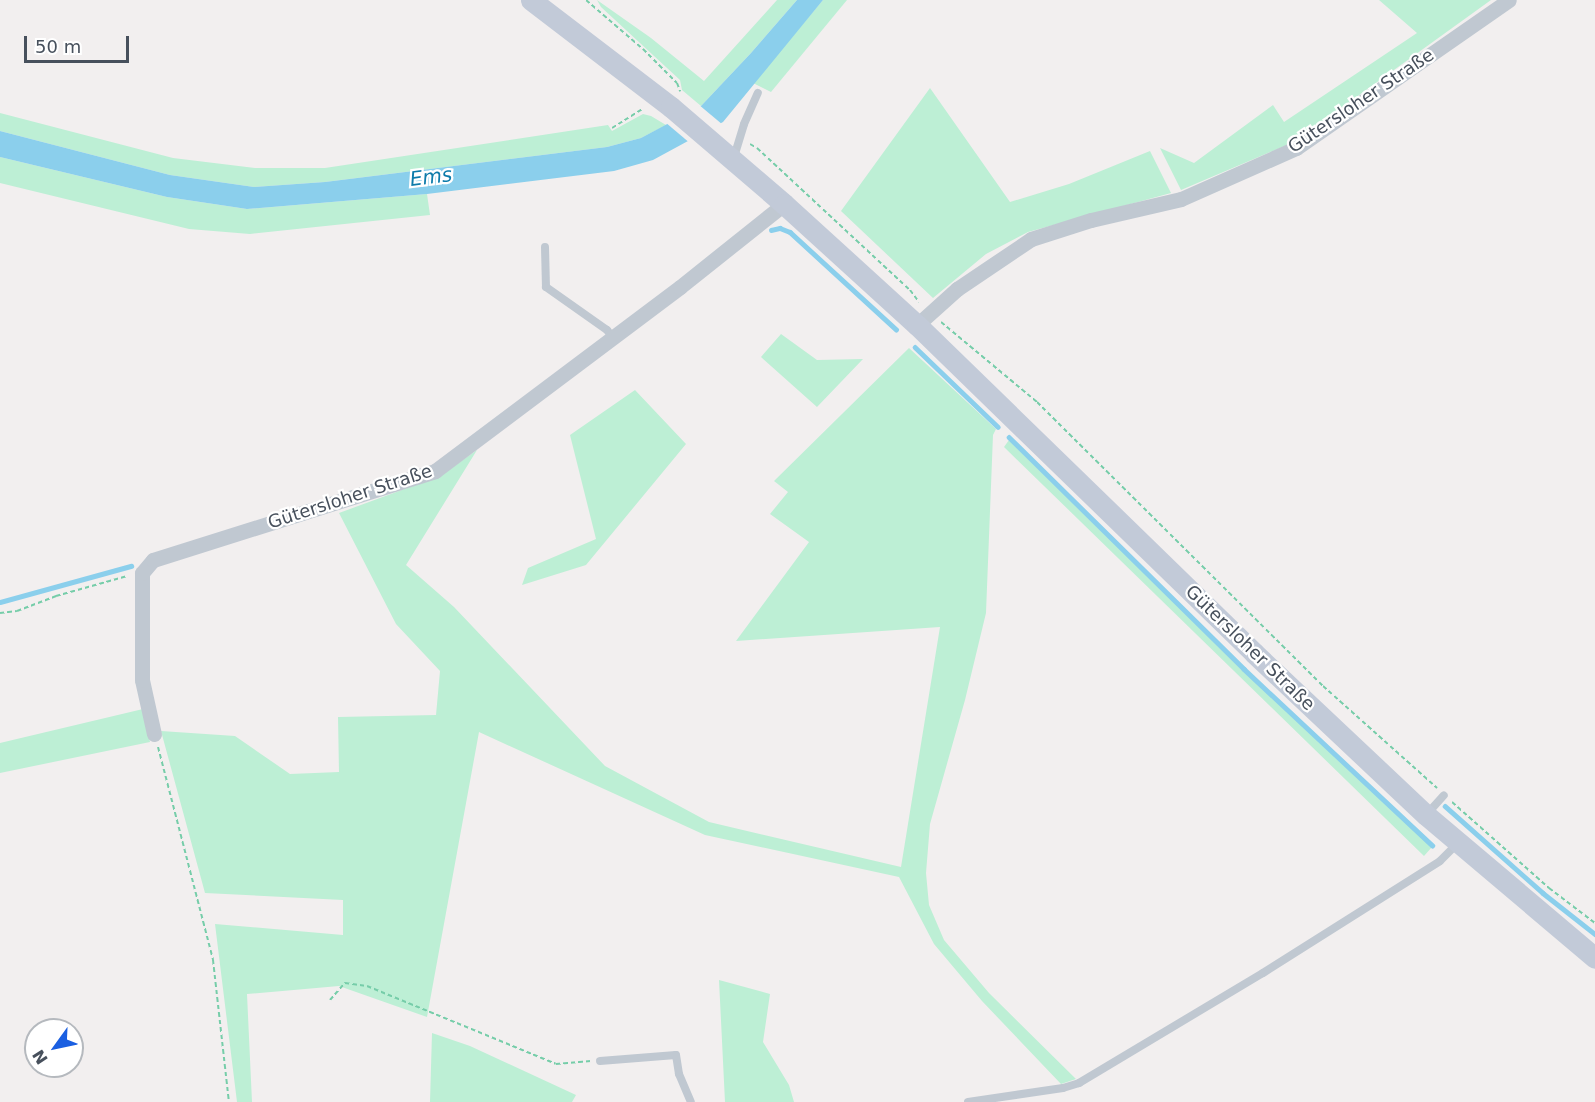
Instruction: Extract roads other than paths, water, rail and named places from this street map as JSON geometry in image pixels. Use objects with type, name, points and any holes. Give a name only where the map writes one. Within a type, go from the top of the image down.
[{"type":"main road","name":"Gütersloher Straße","points":[[531,0],[632,75],[671,99],[717,144],[736,149],[784,204],[924,319],[1254,653],[1426,815],[1457,844],[1595,958]]},
{"type":"street","name":"Gütersloher Straße","points":[[924,319],[991,264],[1031,239],[1091,220],[1181,199],[1296,148],[1509,0]]},
{"type":"street","name":"Gütersloher Straße","points":[[154,734],[142,680],[142,573],[153,561],[435,471],[680,287],[784,204]]},
{"type":"lane","points":[[736,149],[758,93]]},
{"type":"lane","points":[[545,247],[546,287],[607,330],[612,337]]},
{"type":"lane","points":[[1426,815],[1444,795]]},
{"type":"lane","points":[[968,1102],[1063,1088],[1079,1083],[1263,973],[1440,861],[1457,844]]},
{"type":"lane","points":[[600,1061],[676,1055],[679,1074],[691,1102]]},
{"type":"water","name":"Ems","points":[[797,0],[823,0],[723,122],[653,160],[614,171],[427,194],[247,209],[167,197],[0,157],[0,131],[170,175],[254,187],[325,182],[607,147],[641,138],[701,106]]},
{"type":"waterway","points":[[771,230],[780,228],[790,232],[896,329]]},
{"type":"waterway","points":[[915,347],[998,427]]},
{"type":"waterway","points":[[1009,437],[1244,669],[1432,845]]},
{"type":"waterway","points":[[0,602],[131,566]]},
{"type":"waterway","points":[[1445,806],[1543,893],[1595,934]]}]
